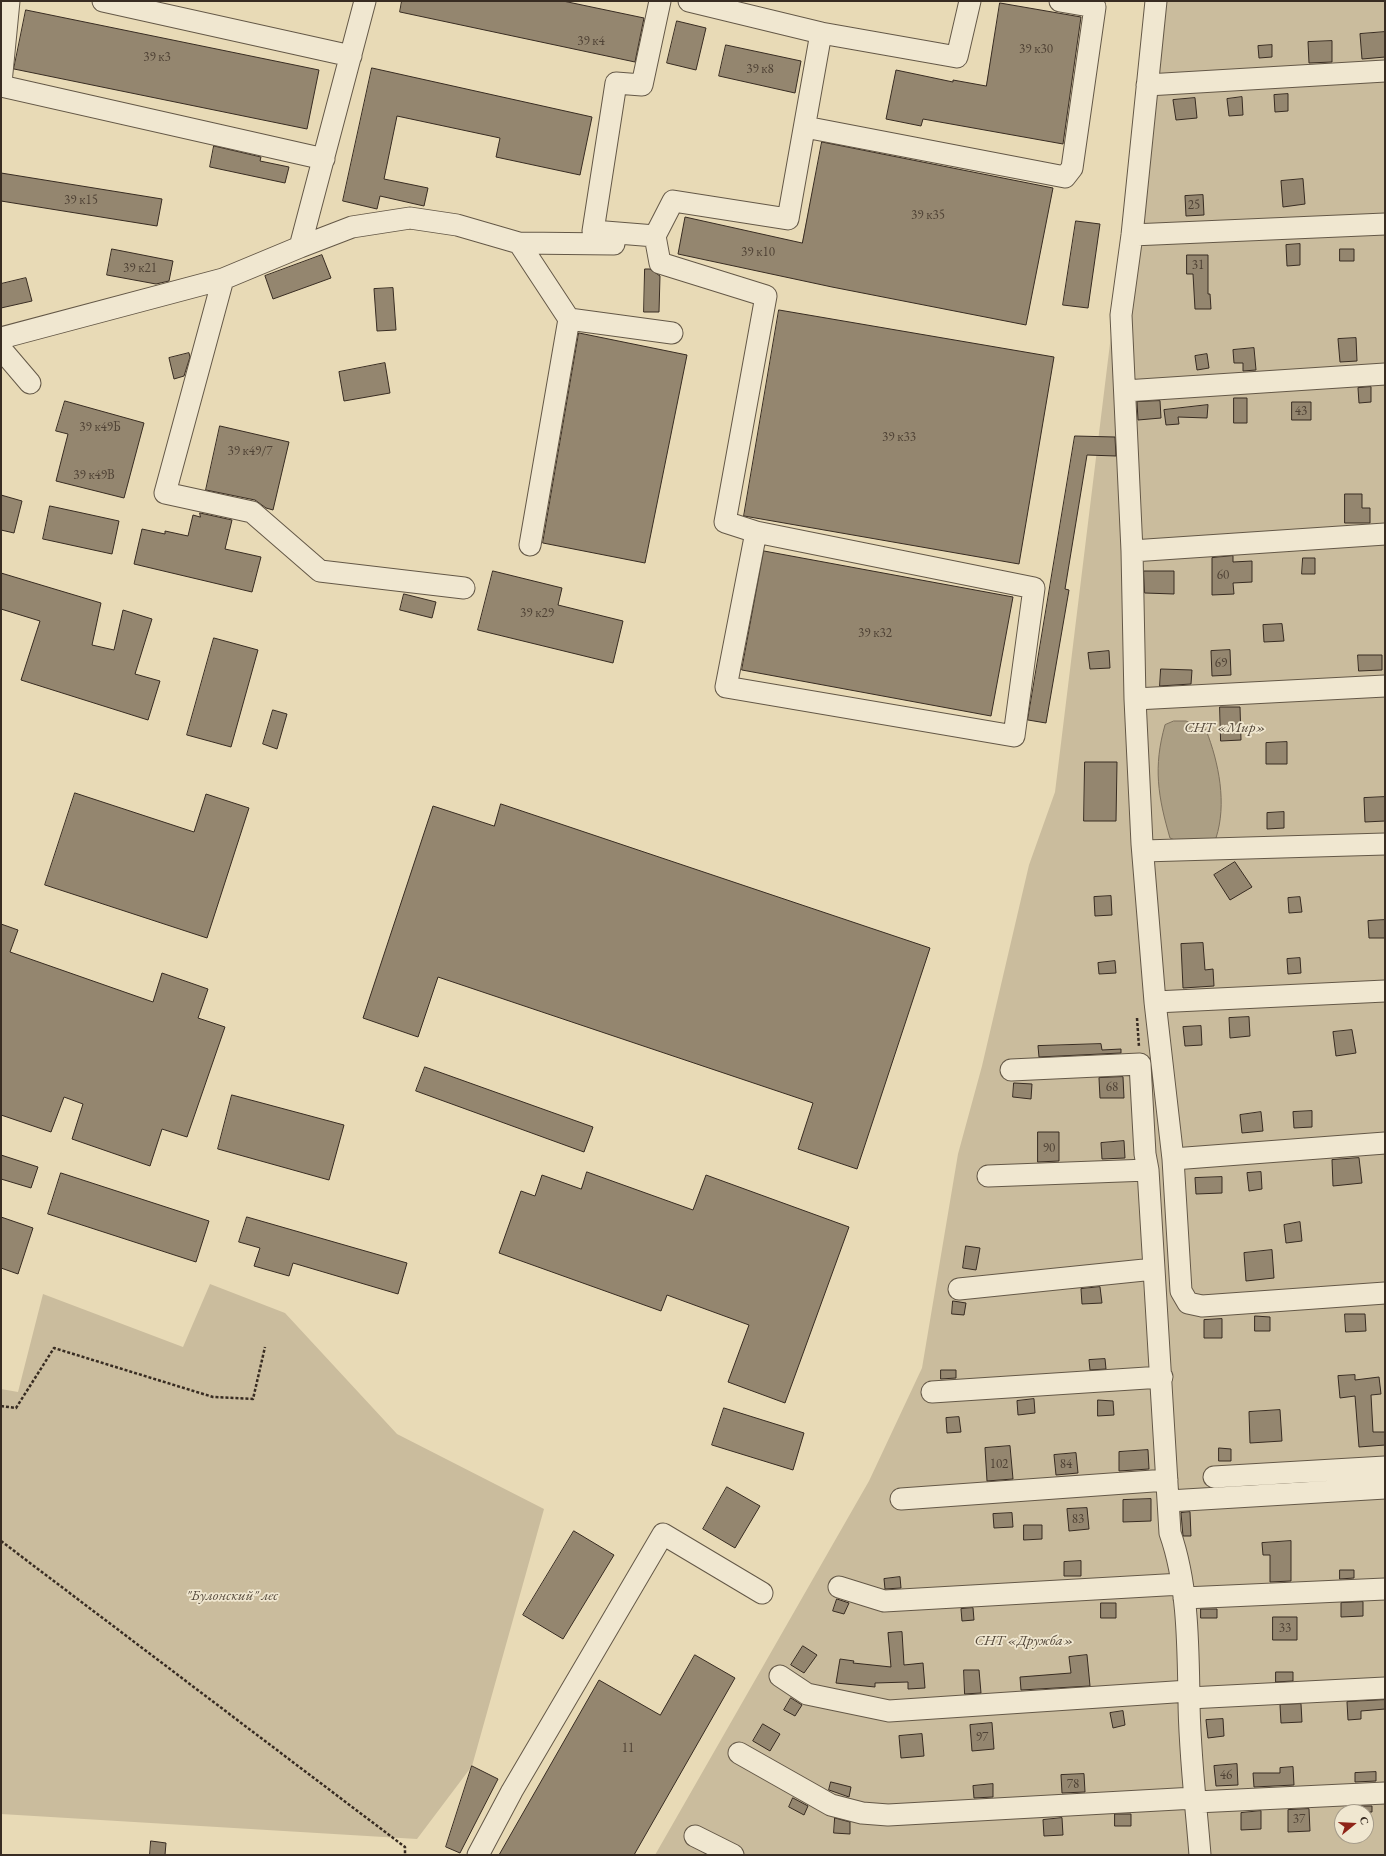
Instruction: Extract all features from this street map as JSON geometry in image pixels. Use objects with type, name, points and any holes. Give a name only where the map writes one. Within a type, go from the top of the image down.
[{"type":"lane","points":[[1,83],[9,1]]},
{"type":"lane","points":[[103,1],[352,56]]},
{"type":"lane","points":[[300,248],[352,56],[365,1]]},
{"type":"lane","points":[[656,240],[593,231],[616,83],[642,85],[660,1]]},
{"type":"lane","points":[[689,1],[821,33],[956,57],[970,1]]},
{"type":"lane","points":[[805,127],[1065,178],[1072,168],[1095,7],[1060,1]]},
{"type":"lane","points":[[1156,1],[1132,235],[1121,315],[1132,551],[1135,699],[1142,851],[1155,1002],[1173,1159],[1181,1291],[1188,1303],[1202,1306],[1385,1294]]},
{"type":"lane","points":[[756,532],[726,687],[1014,736],[1034,588],[756,532],[725,522],[766,296],[660,263],[656,240],[673,201],[788,219],[821,33]]},
{"type":"lane","points":[[1147,85],[1385,71]]},
{"type":"lane","points":[[1,86],[324,159]]},
{"type":"lane","points":[[1,338],[222,279],[352,227],[410,218],[457,225],[519,243],[656,240]]},
{"type":"lane","points":[[1132,235],[1385,224]]},
{"type":"lane","points":[[519,243],[570,319],[530,545]]},
{"type":"lane","points":[[222,279],[165,493],[252,512],[320,571],[464,588]]},
{"type":"lane","points":[[570,319],[672,333]]},
{"type":"lane","points":[[1,349],[30,383]]},
{"type":"lane","points":[[1125,391],[1385,374]]},
{"type":"lane","points":[[1132,551],[1385,534]]},
{"type":"lane","points":[[1135,699],[1385,686]]},
{"type":"lane","points":[[1142,851],[1385,844]]},
{"type":"lane","points":[[1155,1002],[1385,991]]},
{"type":"lane","points":[[1011,1070],[1140,1064],[1145,1154],[1148,1170],[1162,1377],[1170,1533],[1176,1551],[1183,1591],[1195,1800],[1200,1855]]},
{"type":"lane","points":[[1173,1159],[1385,1143]]},
{"type":"lane","points":[[988,1176],[1148,1170]]},
{"type":"lane","points":[[959,1289],[1154,1269]]},
{"type":"lane","points":[[932,1392],[1162,1377]]},
{"type":"lane","points":[[1214,1476],[1385,1467]]},
{"type":"lane","points":[[901,1499],[1167,1480]]},
{"type":"lane","points":[[1169,1501],[1385,1488]]},
{"type":"lane","points":[[478,1855],[512,1791],[663,1534],[762,1593]]},
{"type":"lane","points":[[839,1588],[884,1601],[1183,1591],[1385,1589]]},
{"type":"lane","points":[[780,1676],[808,1694],[889,1711],[1189,1694],[1385,1688]]},
{"type":"lane","points":[[739,1753],[831,1805],[862,1813],[888,1815],[1195,1800],[1385,1793]]},
{"type":"lane","points":[[694,1836],[733,1855]]},
{"type":"path","points":[[1,1406],[16,1408],[54,1348],[213,1397],[253,1399],[265,1347]]},
{"type":"path","points":[[1,1541],[405,1847],[405,1855]]},
{"type":"green space","points":[[1152,1],[1385,1],[1385,1855],[655,1855],[869,1481],[922,1368],[958,1154],[982,1066],[1029,865],[1055,792]]},
{"type":"green space","name":"\"Булонский\" лес","points":[[210,1284],[285,1313],[397,1434],[544,1509],[472,1766],[417,1839],[1,1814],[1,1389],[18,1392],[43,1294],[183,1347]]},
{"type":"shaded area","points":[[1174,721],[1186,721],[1206,730],[1215,756],[1220,784],[1221,811],[1216,838],[1203,844],[1193,845],[1170,838],[1162,809],[1158,782],[1161,740],[1165,725]]},
{"type":"building","points":[[402,1],[563,1],[644,18],[635,62],[400,12]]},
{"type":"building","points":[[1000,3],[1081,17],[1063,144],[923,119],[921,126],[886,119],[896,70],[953,82],[953,80],[986,86]]},
{"type":"building","points":[[26,10],[319,70],[307,129],[14,69]]},
{"type":"building","points":[[677,21],[706,28],[696,70],[667,63]]},
{"type":"building","points":[[1385,32],[1385,57],[1362,59],[1360,34]]},
{"type":"building","points":[[1332,41],[1332,62],[1309,63],[1308,42]]},
{"type":"building","points":[[726,45],[801,61],[795,93],[719,76]]},
{"type":"building","points":[[1272,45],[1272,57],[1259,58],[1258,46]]},
{"type":"building","points":[[372,68],[592,117],[580,175],[496,157],[500,138],[397,116],[384,179],[428,188],[424,206],[380,196],[377,209],[343,201]]},
{"type":"building","points":[[1288,94],[1288,111],[1275,112],[1274,95]]},
{"type":"building","points":[[1242,97],[1243,115],[1229,116],[1227,99]]},
{"type":"building","points":[[1195,98],[1197,118],[1176,120],[1173,100]]},
{"type":"building","points":[[822,142],[1053,188],[1026,325],[832,287],[678,254],[685,217],[802,243]]},
{"type":"building","points":[[214,146],[261,157],[260,161],[289,167],[285,183],[210,167]]},
{"type":"building","points":[[1,173],[162,199],[157,226],[1,201]]},
{"type":"building","points":[[1303,179],[1305,204],[1283,207],[1281,181]]},
{"type":"building","points":[[1203,195],[1204,215],[1186,216],[1185,196]]},
{"type":"building","points":[[1076,221],[1100,224],[1088,308],[1063,305]]},
{"type":"building","points":[[1300,244],[1300,265],[1287,266],[1286,245]]},
{"type":"building","points":[[112,249],[173,261],[169,281],[156,284],[107,275]]},
{"type":"building","points":[[1340,249],[1354,249],[1354,261],[1340,261]]},
{"type":"building","points":[[322,255],[331,278],[273,299],[265,276]]},
{"type":"building","points":[[1187,255],[1208,255],[1208,294],[1210,294],[1211,309],[1195,309],[1193,274],[1187,274]]},
{"type":"building","points":[[645,269],[650,269],[660,276],[659,312],[644,312]]},
{"type":"building","points":[[26,278],[32,301],[1,308],[1,284]]},
{"type":"building","points":[[393,288],[396,330],[377,331],[374,289]]},
{"type":"building","points":[[779,310],[1054,357],[1019,564],[744,516]]},
{"type":"building","points":[[579,333],[687,355],[645,563],[543,543]]},
{"type":"building","points":[[1356,338],[1357,361],[1340,362],[1338,339]]},
{"type":"building","points":[[1254,348],[1256,370],[1243,371],[1243,363],[1234,363],[1233,350]]},
{"type":"building","points":[[189,353],[190,357],[184,376],[174,379],[169,358]]},
{"type":"building","points":[[1207,354],[1209,368],[1197,370],[1195,356]]},
{"type":"building","points":[[385,363],[390,393],[344,401],[339,372]]},
{"type":"building","points":[[1371,387],[1371,402],[1359,403],[1358,388]]},
{"type":"building","points":[[1234,398],[1247,398],[1247,423],[1234,423]]},
{"type":"building","points":[[65,401],[144,423],[124,498],[56,481],[68,434],[56,431]]},
{"type":"building","points":[[1160,401],[1161,418],[1138,420],[1137,402]]},
{"type":"building","points":[[1292,402],[1311,402],[1311,420],[1292,420]]},
{"type":"building","points":[[1208,405],[1207,418],[1178,417],[1179,424],[1166,425],[1164,410]]},
{"type":"building","points":[[220,426],[289,442],[273,510],[266,508],[255,500],[206,490]]},
{"type":"building","points":[[1075,436],[1115,437],[1116,456],[1087,455],[1065,589],[1069,590],[1046,723],[1028,720]]},
{"type":"building","points":[[1345,494],[1362,494],[1362,508],[1370,508],[1370,523],[1345,523]]},
{"type":"building","points":[[1,495],[22,501],[14,533],[1,530]]},
{"type":"building","points":[[50,506],[119,521],[112,554],[43,539]]},
{"type":"building","points":[[200,513],[232,520],[225,549],[261,557],[252,592],[134,564],[142,529],[165,534],[165,531],[188,536],[193,515],[200,517]]},
{"type":"building","points":[[764,551],[1013,597],[991,716],[742,670]]},
{"type":"building","points":[[1233,556],[1233,562],[1252,561],[1252,582],[1233,583],[1234,594],[1212,595],[1212,558]]},
{"type":"building","points":[[1303,558],[1315,558],[1315,574],[1302,574]]},
{"type":"building","points":[[493,571],[562,588],[558,605],[623,621],[613,663],[478,630]]},
{"type":"building","points":[[1144,571],[1174,571],[1174,594],[1145,593]]},
{"type":"building","points":[[1,573],[101,603],[92,645],[114,650],[123,610],[152,619],[135,674],[160,681],[148,720],[21,680],[40,621],[1,609]]},
{"type":"building","points":[[404,594],[436,602],[432,618],[400,610]]},
{"type":"building","points":[[1282,624],[1284,641],[1264,642],[1263,625]]},
{"type":"building","points":[[214,638],[258,650],[231,747],[187,735]]},
{"type":"building","points":[[1230,650],[1231,675],[1212,676],[1211,651]]},
{"type":"building","points":[[1109,651],[1110,668],[1090,669],[1088,653]]},
{"type":"building","points":[[1358,655],[1382,655],[1382,670],[1359,671]]},
{"type":"building","points":[[1161,669],[1192,670],[1191,684],[1160,686]]},
{"type":"building","points":[[1220,707],[1240,707],[1241,740],[1221,741]]},
{"type":"building","points":[[273,710],[287,714],[277,749],[263,744]]},
{"type":"building","points":[[1287,742],[1287,764],[1266,764],[1266,743]]},
{"type":"building","points":[[1085,762],[1117,762],[1116,821],[1084,821]]},
{"type":"building","points":[[75,793],[194,832],[206,794],[249,808],[207,938],[45,885]]},
{"type":"building","points":[[1385,797],[1385,821],[1365,822],[1364,798]]},
{"type":"building","points":[[501,804],[930,948],[857,1169],[798,1149],[813,1103],[438,977],[418,1037],[363,1018],[433,806],[494,826]]},
{"type":"building","points":[[1284,812],[1284,828],[1267,829],[1267,813]]},
{"type":"building","points":[[1235,862],[1252,887],[1230,900],[1214,875]]},
{"type":"building","points":[[1111,896],[1112,915],[1095,916],[1094,897]]},
{"type":"building","points":[[1300,897],[1302,912],[1289,913],[1288,898]]},
{"type":"building","points":[[1385,920],[1385,938],[1369,938],[1368,921]]},
{"type":"building","points":[[1,924],[18,930],[10,952],[153,1002],[162,973],[208,989],[198,1018],[225,1027],[187,1137],[162,1129],[150,1166],[72,1139],[83,1104],[64,1097],[51,1132],[1,1115]]},
{"type":"building","points":[[1203,943],[1205,970],[1213,969],[1214,986],[1183,988],[1181,944]]},
{"type":"building","points":[[1300,958],[1301,973],[1288,974],[1287,959]]},
{"type":"building","points":[[1115,961],[1116,973],[1099,974],[1098,963]]},
{"type":"building","points":[[1249,1017],[1250,1036],[1230,1038],[1229,1018]]},
{"type":"building","points":[[1201,1026],[1202,1045],[1185,1046],[1183,1027]]},
{"type":"building","points":[[1352,1030],[1356,1053],[1336,1056],[1333,1032]]},
{"type":"building","points":[[1101,1044],[1102,1050],[1121,1049],[1121,1053],[1039,1057],[1038,1046]]},
{"type":"building","points":[[425,1067],[593,1127],[584,1152],[416,1091]]},
{"type":"building","points":[[1123,1077],[1124,1098],[1100,1098],[1099,1078]]},
{"type":"building","points":[[1014,1083],[1032,1084],[1031,1099],[1013,1097]]},
{"type":"building","points":[[232,1095],[344,1125],[329,1180],[218,1149]]},
{"type":"building","points":[[1312,1111],[1312,1127],[1294,1128],[1293,1112]]},
{"type":"building","points":[[1261,1112],[1263,1131],[1242,1133],[1240,1115]]},
{"type":"building","points":[[1038,1132],[1059,1132],[1059,1161],[1038,1162]]},
{"type":"building","points":[[1124,1141],[1125,1158],[1102,1159],[1101,1143]]},
{"type":"building","points":[[1,1155],[38,1167],[31,1188],[1,1179]]},
{"type":"building","points":[[1359,1158],[1362,1183],[1333,1186],[1332,1160]]},
{"type":"building","points":[[587,1172],[693,1210],[706,1175],[849,1227],[785,1403],[728,1382],[749,1325],[667,1295],[661,1311],[499,1253],[521,1191],[535,1196],[542,1175],[581,1189]]},
{"type":"building","points":[[1261,1172],[1262,1189],[1249,1191],[1247,1173]]},
{"type":"building","points":[[61,1173],[209,1221],[196,1262],[48,1214]]},
{"type":"building","points":[[1222,1177],[1222,1193],[1196,1194],[1195,1178]]},
{"type":"building","points":[[1,1217],[33,1228],[18,1274],[1,1268]]},
{"type":"building","points":[[247,1217],[407,1263],[398,1294],[293,1263],[289,1276],[254,1266],[260,1248],[239,1242]]},
{"type":"building","points":[[1300,1222],[1302,1241],[1286,1243],[1284,1225]]},
{"type":"building","points":[[966,1246],[980,1248],[976,1270],[963,1268]]},
{"type":"building","points":[[1272,1250],[1274,1278],[1246,1281],[1244,1253]]},
{"type":"building","points":[[1100,1287],[1102,1303],[1082,1304],[1081,1289]]},
{"type":"building","points":[[953,1301],[966,1303],[964,1315],[952,1314]]},
{"type":"building","points":[[1345,1314],[1365,1314],[1366,1331],[1346,1332]]},
{"type":"building","points":[[1255,1316],[1270,1317],[1270,1331],[1255,1331]]},
{"type":"building","points":[[1222,1319],[1222,1338],[1204,1338],[1204,1320]]},
{"type":"building","points":[[1105,1359],[1106,1369],[1090,1370],[1089,1360]]},
{"type":"building","points":[[941,1370],[956,1370],[956,1378],[941,1379]]},
{"type":"building","points":[[1355,1375],[1355,1380],[1379,1377],[1381,1394],[1371,1395],[1373,1432],[1385,1432],[1385,1445],[1359,1447],[1355,1396],[1340,1398],[1338,1376]]},
{"type":"building","points":[[1034,1399],[1035,1413],[1018,1415],[1017,1401]]},
{"type":"building","points":[[1098,1400],[1113,1401],[1114,1415],[1098,1416]]},
{"type":"building","points":[[724,1408],[804,1433],[793,1470],[712,1445]]},
{"type":"building","points":[[1280,1410],[1282,1441],[1250,1443],[1249,1412]]},
{"type":"building","points":[[959,1417],[961,1432],[947,1433],[946,1418]]},
{"type":"building","points":[[1010,1446],[1013,1479],[987,1481],[985,1448]]},
{"type":"building","points":[[1219,1448],[1231,1449],[1231,1461],[1219,1461]]},
{"type":"building","points":[[1148,1450],[1149,1469],[1119,1471],[1119,1452]]},
{"type":"building","points":[[1076,1453],[1078,1473],[1056,1475],[1054,1455]]},
{"type":"building","points":[[727,1487],[760,1506],[735,1548],[703,1529]]},
{"type":"building","points":[[1151,1499],[1151,1521],[1123,1522],[1123,1500]]},
{"type":"building","points":[[1087,1508],[1089,1529],[1069,1531],[1067,1509]]},
{"type":"building","points":[[1190,1512],[1191,1536],[1183,1536],[1181,1513]]},
{"type":"building","points":[[1012,1513],[1013,1527],[994,1528],[993,1514]]},
{"type":"building","points":[[1024,1525],[1042,1525],[1042,1539],[1024,1540]]},
{"type":"building","points":[[574,1531],[614,1555],[563,1639],[523,1615]]},
{"type":"building","points":[[1291,1541],[1291,1581],[1270,1582],[1270,1555],[1263,1555],[1262,1543]]},
{"type":"building","points":[[1081,1561],[1081,1576],[1064,1576],[1064,1562]]},
{"type":"building","points":[[1340,1570],[1354,1570],[1354,1578],[1340,1579]]},
{"type":"building","points":[[900,1577],[901,1588],[885,1589],[884,1579]]},
{"type":"building","points":[[837,1599],[849,1603],[844,1614],[833,1611]]},
{"type":"building","points":[[1363,1602],[1363,1616],[1341,1617],[1341,1603]]},
{"type":"building","points":[[1101,1603],[1116,1603],[1116,1618],[1101,1618]]},
{"type":"building","points":[[973,1608],[974,1620],[962,1621],[961,1609]]},
{"type":"building","points":[[1201,1609],[1217,1609],[1217,1618],[1201,1618]]},
{"type":"building","points":[[1273,1617],[1297,1617],[1297,1640],[1273,1640]]},
{"type":"building","points":[[902,1632],[904,1665],[923,1663],[925,1688],[908,1689],[908,1682],[875,1683],[875,1687],[836,1683],[840,1659],[854,1661],[853,1663],[891,1667],[888,1633]]},
{"type":"building","points":[[803,1646],[817,1655],[804,1673],[791,1665]]},
{"type":"building","points":[[695,1655],[735,1678],[634,1855],[499,1855],[599,1680],[660,1715]]},
{"type":"building","points":[[1087,1655],[1090,1686],[1021,1690],[1020,1677],[1071,1673],[1069,1657]]},
{"type":"building","points":[[964,1670],[979,1670],[981,1693],[965,1694]]},
{"type":"building","points":[[1276,1672],[1293,1672],[1293,1681],[1276,1682]]},
{"type":"building","points":[[791,1698],[802,1705],[795,1716],[784,1710]]},
{"type":"building","points":[[1385,1700],[1385,1709],[1361,1711],[1361,1719],[1348,1720],[1347,1702]]},
{"type":"building","points":[[1301,1704],[1302,1722],[1281,1723],[1280,1705]]},
{"type":"building","points":[[1123,1711],[1125,1725],[1113,1728],[1110,1713]]},
{"type":"building","points":[[1223,1719],[1224,1736],[1208,1738],[1206,1720]]},
{"type":"building","points":[[992,1723],[994,1749],[972,1751],[970,1725]]},
{"type":"building","points":[[763,1724],[780,1734],[770,1751],[753,1741]]},
{"type":"building","points":[[922,1734],[924,1756],[901,1758],[899,1736]]},
{"type":"building","points":[[1237,1764],[1238,1785],[1216,1786],[1214,1766]]},
{"type":"building","points":[[472,1766],[498,1779],[460,1853],[446,1847]]},
{"type":"building","points":[[1293,1767],[1294,1785],[1254,1787],[1253,1773],[1280,1773],[1280,1768]]},
{"type":"building","points":[[1376,1772],[1376,1781],[1355,1782],[1355,1773]]},
{"type":"building","points":[[1084,1774],[1085,1792],[1062,1793],[1061,1775]]},
{"type":"building","points":[[831,1782],[851,1787],[849,1797],[829,1790]]},
{"type":"building","points":[[993,1784],[993,1797],[974,1798],[973,1786]]},
{"type":"building","points":[[793,1798],[808,1806],[804,1815],[789,1807]]},
{"type":"building","points":[[1309,1809],[1310,1831],[1288,1832],[1288,1810]]},
{"type":"building","points":[[1261,1811],[1261,1829],[1241,1830],[1241,1813]]},
{"type":"building","points":[[1115,1814],[1131,1814],[1131,1826],[1115,1826]]},
{"type":"building","points":[[835,1818],[850,1822],[850,1834],[834,1833]]},
{"type":"building","points":[[1062,1818],[1063,1835],[1044,1836],[1043,1820]]},
{"type":"building","points":[[151,1841],[166,1843],[165,1855],[150,1855]]},
{"type":"park label","name":"СНТ «Мир»","points":[[1225,728]]},
{"type":"park label","name":"СНТ «Дружба»","points":[[1024,1641]]}]
